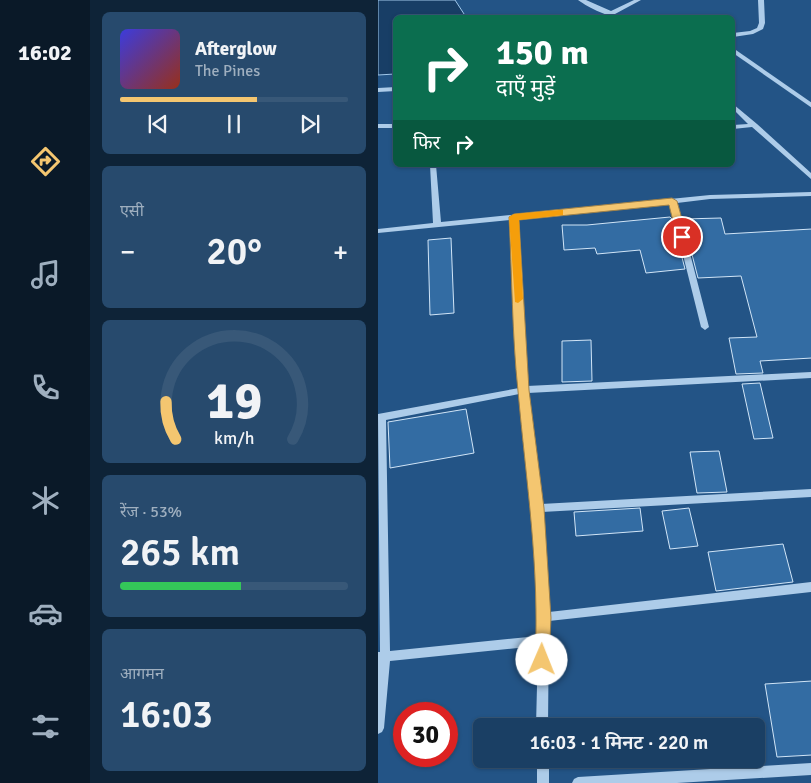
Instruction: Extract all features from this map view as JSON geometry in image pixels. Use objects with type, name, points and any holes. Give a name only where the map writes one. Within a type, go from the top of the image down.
[{"type":"street","points":[[581,0],[610,14],[638,0]]},
{"type":"street","points":[[735,35],[751,33],[760,29],[762,23],[761,0]]},
{"type":"street","points":[[735,51],[812,106]]},
{"type":"street","points":[[378,90],[393,89]]},
{"type":"street","points":[[735,108],[812,178]]},
{"type":"street","points":[[735,127],[755,125]]},
{"type":"street","points":[[378,126],[393,126]]},
{"type":"street","points":[[433,167],[437,225]]},
{"type":"street","points":[[378,231],[710,197],[812,194]]},
{"type":"street","points":[[672,201],[706,327]]},
{"type":"street","points":[[514,217],[523,390],[538,508],[544,618],[542,640],[542,718]]},
{"type":"street","points":[[378,728],[382,656],[379,417],[523,390],[812,375]]},
{"type":"street","points":[[538,508],[812,493]]},
{"type":"street","points":[[544,618],[812,587]]},
{"type":"street","points":[[382,656],[542,640]]},
{"type":"street","points":[[543,768],[543,783]]},
{"type":"street","points":[[578,783],[812,769]]},
{"type":"water","points":[[378,0],[455,0],[465,15],[393,15],[393,74],[378,75]]},
{"type":"building","points":[[670,217],[685,269],[646,273],[640,250],[597,254],[595,248],[564,250],[562,225],[587,225]]},
{"type":"building","points":[[721,218],[725,234],[812,229],[812,358],[760,361],[763,373],[736,374],[729,338],[757,337],[741,276],[698,278],[683,219]]},
{"type":"building","points":[[451,238],[454,313],[430,315],[428,240]]},
{"type":"building","points":[[591,340],[592,381],[562,382],[562,341]]},
{"type":"building","points":[[760,383],[773,438],[754,439],[742,384]]},
{"type":"building","points":[[466,409],[474,453],[390,468],[388,422]]},
{"type":"building","points":[[719,451],[727,492],[697,493],[690,452]]},
{"type":"building","points":[[640,508],[643,531],[576,536],[574,512]]},
{"type":"building","points":[[689,508],[698,546],[670,549],[662,511]]},
{"type":"building","points":[[783,544],[793,582],[716,591],[708,552]]},
{"type":"building","points":[[812,681],[812,755],[777,757],[765,684]]},
{"type":"slow traffic","points":[[518,299],[514,217],[559,213]]},
{"type":"route","points":[[542,660],[544,618],[538,508],[523,390],[514,217],[672,201],[682,237]]}]
